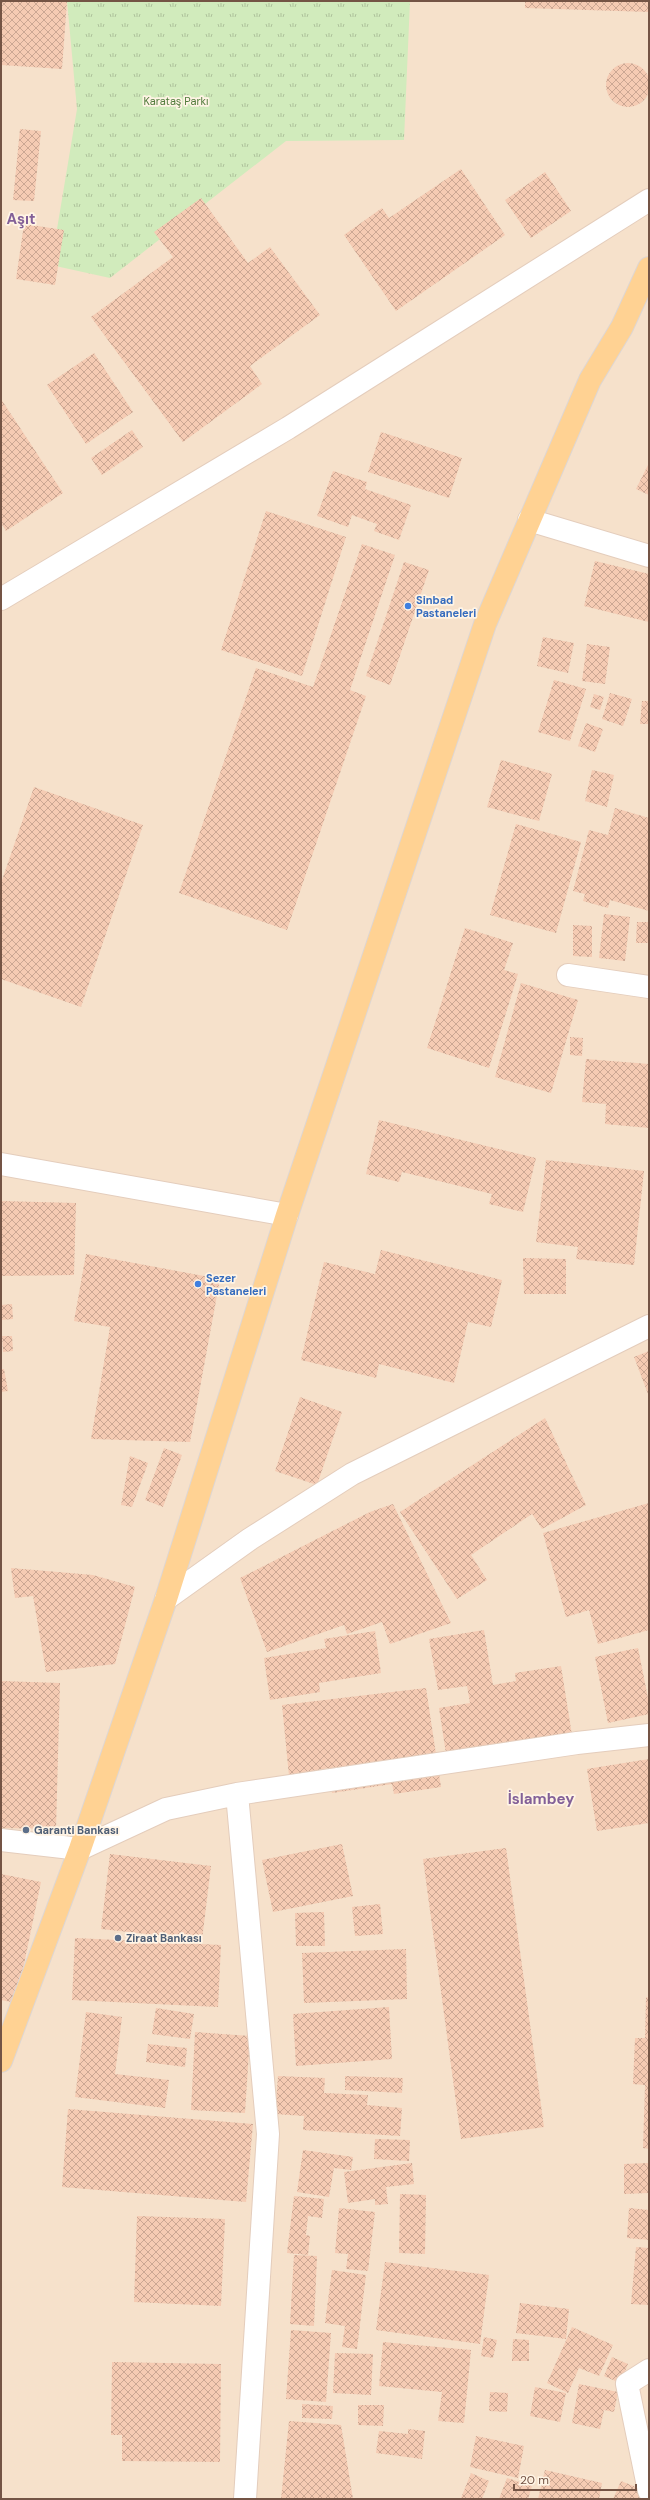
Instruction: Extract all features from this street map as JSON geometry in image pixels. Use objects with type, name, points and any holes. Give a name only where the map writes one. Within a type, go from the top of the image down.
[{"type":"main road","points":[[1,2060],[80,1848],[166,1599],[287,1215],[485,624],[590,380],[622,327],[649,268]]},
{"type":"street","points":[[1,599],[288,428],[649,200]]},
{"type":"street","points":[[529,520],[649,556]]},
{"type":"street","points":[[568,975],[649,987]]},
{"type":"street","points":[[1,1164],[287,1215]]},
{"type":"street","points":[[166,1599],[250,1539],[352,1474],[649,1326]]},
{"type":"street","points":[[1,1840],[80,1848],[166,1809],[237,1794],[569,1744],[649,1735]]},
{"type":"street","points":[[237,1794],[268,2134],[245,2499]]},
{"type":"street","points":[[649,2370],[627,2384],[649,2491]]},
{"type":"shaded area","points":[[1,1],[649,1],[649,2499],[1,2499]]},
{"type":"green space","name":"Karataş Parkı","points":[[67,1],[410,1],[404,140],[286,141],[110,278],[51,265],[77,109]]},
{"type":"building","points":[[1,1],[67,1],[62,69],[1,65]]},
{"type":"building","points":[[525,1],[649,1],[649,12],[525,8]]},
{"type":"building","points":[[624,63],[632,63],[637,64],[644,69],[649,76],[649,94],[644,101],[637,106],[624,107],[616,104],[609,97],[606,89],[606,81],[609,73],[616,66]]},
{"type":"building","points":[[20,129],[41,131],[34,201],[13,200]]},
{"type":"building","points":[[461,169],[505,235],[396,311],[344,235],[382,208],[389,218]]},
{"type":"building","points":[[545,172],[571,211],[531,238],[505,200]]},
{"type":"building","points":[[201,198],[248,263],[270,247],[320,315],[250,366],[262,384],[183,442],[91,317],[173,257],[154,232]]},
{"type":"building","points":[[24,224],[64,230],[55,285],[16,279]]},
{"type":"building","points":[[94,353],[133,412],[86,444],[47,385]]},
{"type":"building","points":[[1,399],[63,493],[6,531],[1,523]]},
{"type":"building","points":[[132,430],[143,447],[102,475],[91,458]]},
{"type":"building","points":[[381,432],[462,458],[449,498],[368,472]]},
{"type":"building","points":[[649,463],[649,495],[636,489]]},
{"type":"building","points":[[333,471],[367,482],[365,489],[411,505],[399,540],[374,531],[377,524],[352,515],[348,527],[317,516]]},
{"type":"building","points":[[266,511],[346,537],[302,676],[221,650]]},
{"type":"building","points":[[362,544],[395,555],[350,690],[366,696],[287,930],[179,893],[256,668],[313,687]]},
{"type":"building","points":[[595,561],[649,574],[649,622],[584,606]]},
{"type":"building","points":[[404,562],[429,570],[390,685],[366,676]]},
{"type":"building","points":[[543,637],[574,643],[568,673],[537,666]]},
{"type":"building","points":[[587,644],[610,647],[605,684],[582,681]]},
{"type":"building","points":[[554,680],[586,689],[570,741],[538,732]]},
{"type":"building","points":[[610,693],[632,699],[623,726],[602,719]]},
{"type":"building","points":[[594,694],[604,697],[600,710],[590,707]]},
{"type":"building","points":[[642,701],[649,701],[649,724],[640,724]]},
{"type":"building","points":[[586,723],[603,729],[595,752],[578,746]]},
{"type":"building","points":[[501,760],[552,774],[539,821],[487,807]]},
{"type":"building","points":[[592,770],[614,775],[607,807],[585,801]]},
{"type":"building","points":[[34,787],[143,825],[81,1007],[1,979],[1,883]]},
{"type":"building","points":[[615,808],[649,818],[649,911],[610,900],[608,908],[583,901],[585,894],[573,891],[589,830],[608,835]]},
{"type":"building","points":[[516,824],[581,842],[556,933],[490,915]]},
{"type":"building","points":[[604,914],[630,917],[625,961],[599,958]]},
{"type":"building","points":[[637,922],[649,922],[649,943],[636,943]]},
{"type":"building","points":[[573,925],[592,926],[592,957],[573,956]]},
{"type":"building","points":[[465,928],[513,943],[504,970],[518,974],[489,1068],[427,1048]]},
{"type":"building","points":[[521,983],[578,1000],[551,1093],[495,1077]]},
{"type":"building","points":[[570,1037],[583,1038],[582,1056],[570,1055]]},
{"type":"building","points":[[586,1059],[649,1064],[649,1128],[605,1124],[606,1104],[582,1102]]},
{"type":"building","points":[[379,1120],[536,1158],[523,1212],[489,1204],[492,1194],[402,1172],[399,1182],[366,1174]]},
{"type":"building","points":[[546,1160],[644,1171],[634,1265],[576,1259],[578,1247],[536,1242]]},
{"type":"building","points":[[1,1201],[76,1203],[74,1275],[1,1276]]},
{"type":"building","points":[[381,1250],[502,1280],[491,1327],[468,1322],[454,1383],[379,1364],[376,1378],[301,1360],[324,1262],[375,1274]]},
{"type":"building","points":[[86,1254],[220,1279],[190,1442],[91,1439],[110,1327],[74,1321]]},
{"type":"building","points":[[523,1258],[566,1259],[566,1294],[524,1294]]},
{"type":"building","points":[[12,1304],[13,1319],[1,1320],[1,1305]]},
{"type":"building","points":[[2,1336],[12,1336],[13,1351],[3,1352]]},
{"type":"building","points":[[649,1351],[649,1394],[648,1394],[634,1357]]},
{"type":"building","points":[[1,1369],[4,1369],[8,1391],[1,1392]]},
{"type":"building","points":[[300,1397],[342,1412],[317,1485],[275,1471]]},
{"type":"building","points":[[545,1418],[586,1505],[542,1529],[532,1514],[471,1555],[487,1580],[457,1599],[400,1512]]},
{"type":"building","points":[[164,1448],[182,1455],[163,1507],[145,1500]]},
{"type":"building","points":[[130,1456],[148,1463],[132,1507],[121,1505]]},
{"type":"building","points":[[649,1503],[649,1630],[598,1644],[589,1610],[566,1617],[543,1533]]},
{"type":"building","points":[[393,1504],[451,1623],[390,1644],[382,1622],[347,1634],[344,1625],[267,1652],[240,1578],[370,1512]]},
{"type":"building","points":[[11,1568],[93,1575],[135,1587],[115,1664],[46,1672],[33,1596],[15,1598]]},
{"type":"building","points":[[484,1630],[493,1685],[516,1681],[515,1673],[561,1666],[572,1735],[446,1754],[439,1708],[470,1703],[467,1686],[438,1690],[429,1639]]},
{"type":"building","points":[[375,1631],[381,1673],[319,1683],[320,1692],[270,1700],[264,1658],[326,1648],[324,1639]]},
{"type":"building","points":[[638,1648],[649,1703],[649,1714],[608,1723],[595,1657]]},
{"type":"building","points":[[1,1681],[60,1683],[56,1829],[1,1828]]},
{"type":"building","points":[[426,1688],[441,1787],[394,1794],[392,1784],[332,1793],[328,1768],[289,1776],[282,1705]]},
{"type":"building","points":[[649,1759],[649,1823],[597,1831],[587,1769]]},
{"type":"building","points":[[342,1844],[353,1896],[273,1912],[262,1860]]},
{"type":"building","points":[[506,1848],[544,2127],[461,2139],[423,1859]]},
{"type":"building","points":[[110,1854],[211,1866],[202,1940],[101,1929]]},
{"type":"building","points":[[1,1874],[41,1882],[16,2003],[1,2000]]},
{"type":"building","points":[[380,1904],[383,1934],[355,1936],[352,1907]]},
{"type":"building","points":[[324,1912],[325,1946],[296,1946],[295,1913]]},
{"type":"building","points":[[75,1938],[221,1945],[218,2007],[72,2000]]},
{"type":"building","points":[[406,1949],[407,1999],[304,2003],[302,1953]]},
{"type":"building","points":[[646,1997],[649,1998],[649,2149],[643,2148],[645,2085],[633,2084],[635,2038],[645,2038]]},
{"type":"building","points":[[389,2007],[392,2059],[296,2066],[293,2014]]},
{"type":"building","points":[[156,2008],[194,2014],[190,2039],[152,2034]]},
{"type":"building","points":[[86,2012],[122,2017],[115,2074],[169,2080],[165,2108],[75,2097]]},
{"type":"building","points":[[195,2032],[250,2036],[245,2113],[191,2110]]},
{"type":"building","points":[[148,2044],[187,2048],[185,2067],[146,2062]]},
{"type":"building","points":[[278,2076],[325,2078],[324,2093],[368,2095],[367,2105],[402,2108],[400,2136],[303,2130],[304,2116],[275,2114]]},
{"type":"building","points":[[345,2076],[403,2078],[402,2093],[345,2090]]},
{"type":"building","points":[[68,2109],[253,2124],[246,2202],[62,2187]]},
{"type":"building","points":[[375,2139],[410,2140],[409,2161],[374,2159]]},
{"type":"building","points":[[303,2150],[353,2157],[351,2170],[334,2168],[329,2197],[297,2192]]},
{"type":"building","points":[[412,2163],[414,2184],[386,2187],[388,2204],[375,2205],[375,2199],[348,2203],[344,2172]]},
{"type":"building","points":[[649,2163],[649,2193],[624,2194],[624,2164]]},
{"type":"building","points":[[400,2194],[426,2195],[425,2254],[399,2253]]},
{"type":"building","points":[[294,2196],[324,2199],[322,2218],[308,2216],[306,2235],[310,2236],[308,2255],[287,2253]]},
{"type":"building","points":[[339,2208],[375,2212],[368,2271],[346,2269],[348,2254],[335,2253]]},
{"type":"building","points":[[629,2208],[649,2210],[649,2240],[627,2238]]},
{"type":"building","points":[[137,2216],[225,2219],[221,2306],[134,2302]]},
{"type":"building","points":[[636,2247],[649,2248],[649,2305],[631,2304]]},
{"type":"building","points":[[294,2255],[317,2256],[314,2326],[290,2324]]},
{"type":"building","points":[[385,2262],[489,2275],[480,2344],[376,2330]]},
{"type":"building","points":[[332,2270],[366,2275],[357,2349],[342,2347],[345,2326],[325,2323]]},
{"type":"building","points":[[520,2303],[569,2309],[566,2339],[516,2333]]},
{"type":"building","points":[[572,2327],[613,2345],[599,2376],[579,2368],[568,2393],[547,2383]]},
{"type":"building","points":[[291,2330],[331,2333],[326,2402],[286,2399]]},
{"type":"building","points":[[484,2337],[497,2340],[493,2358],[481,2356]]},
{"type":"building","points":[[513,2339],[529,2340],[529,2361],[512,2361]]},
{"type":"building","points":[[383,2342],[471,2350],[464,2423],[438,2421],[442,2392],[379,2386]]},
{"type":"building","points":[[335,2353],[373,2354],[371,2395],[333,2393]]},
{"type":"building","points":[[612,2357],[628,2364],[620,2383],[604,2376]]},
{"type":"building","points":[[112,2362],[221,2364],[220,2462],[122,2461],[122,2435],[111,2435]]},
{"type":"building","points":[[579,2384],[618,2392],[614,2412],[604,2410],[600,2429],[572,2423]]},
{"type":"building","points":[[535,2387],[566,2393],[560,2422],[530,2416]]},
{"type":"building","points":[[490,2392],[508,2393],[507,2412],[489,2411]]},
{"type":"building","points":[[302,2404],[333,2406],[332,2419],[302,2418]]},
{"type":"building","points":[[358,2405],[384,2405],[383,2426],[358,2425]]},
{"type":"building","points":[[289,2421],[341,2425],[353,2499],[281,2499]]},
{"type":"building","points":[[408,2429],[425,2431],[422,2459],[376,2453],[379,2431],[408,2434]]},
{"type":"building","points":[[476,2436],[524,2446],[518,2478],[470,2467]]},
{"type":"building","points":[[545,2470],[602,2483],[599,2499],[538,2499]]},
{"type":"building","points":[[471,2473],[489,2481],[482,2499],[461,2498]]},
{"type":"building","points":[[507,2478],[532,2486],[528,2499],[499,2499]]},
{"type":"building","points":[[621,2481],[646,2491],[643,2499],[613,2499]]},
{"type":"place","name":"Sinbad Pastaneleri","points":[[408,606]]},
{"type":"place","name":"Sezer Pastaneleri","points":[[198,1284]]},
{"type":"place","name":"Garanti Bankası","points":[[26,1830]]},
{"type":"place","name":"Ziraat Bankası","points":[[118,1938]]},
{"type":"district","name":"Aşıt","points":[[21,219]]},
{"type":"district","name":"İslambey","points":[[541,1799]]}]
